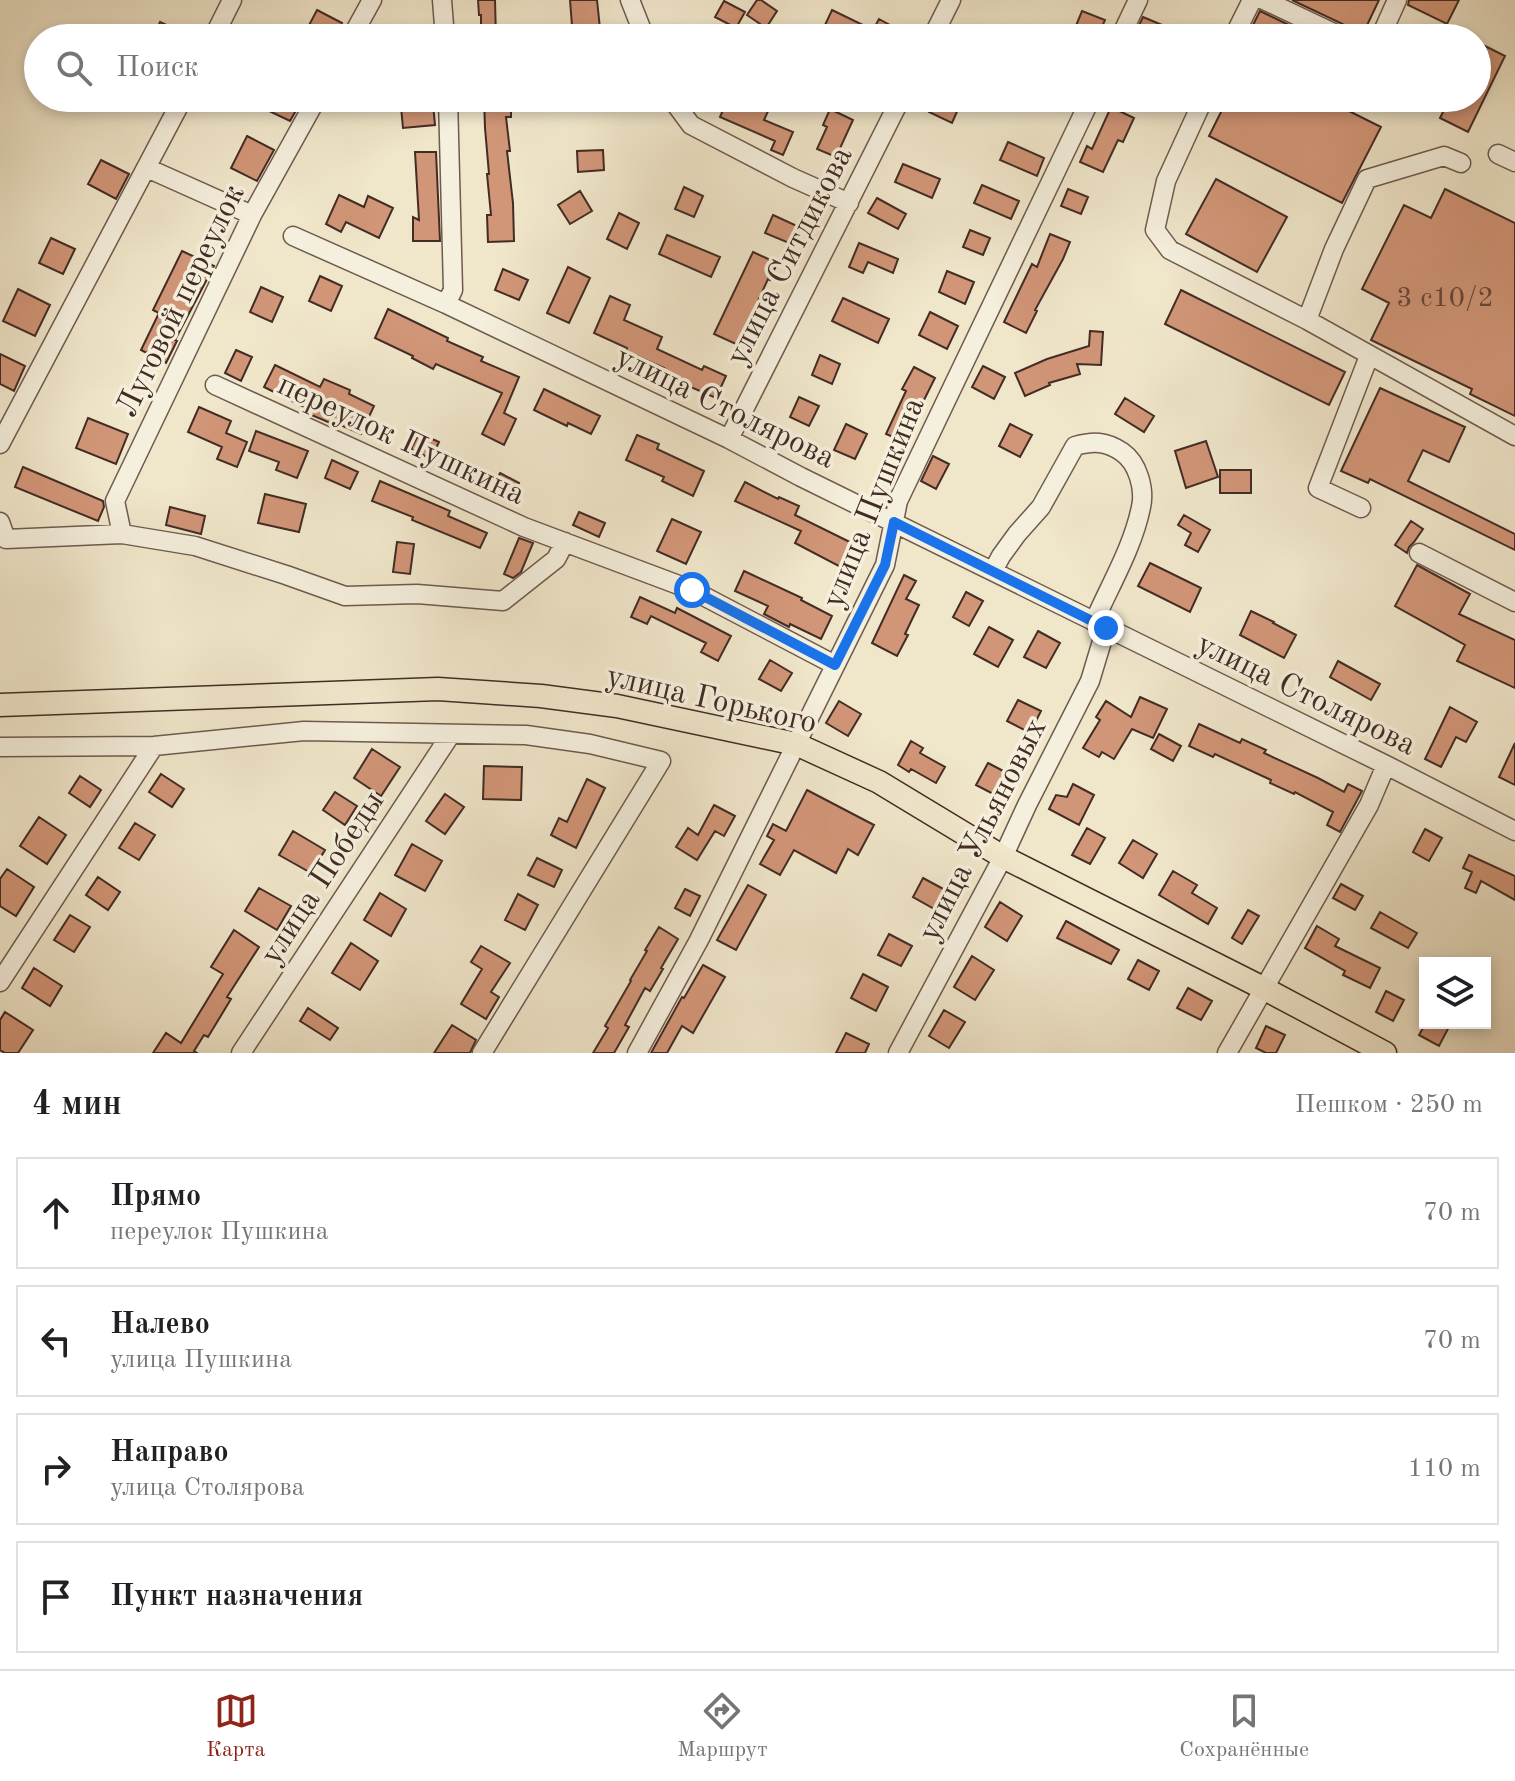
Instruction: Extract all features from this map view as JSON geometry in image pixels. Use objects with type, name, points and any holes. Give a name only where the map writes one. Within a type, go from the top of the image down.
[{"type":"main road","name":"улица Горького","points":[[0,705],[438,689],[541,696],[617,706],[796,744],[879,782],[1003,857],[1385,1053]]},
{"type":"street","points":[[220,24],[232,0]]},
{"type":"street","points":[[359,24],[372,0]]},
{"type":"street","points":[[442,0],[444,24]]},
{"type":"street","points":[[630,0],[639,24]]},
{"type":"street","points":[[939,24],[951,0]]},
{"type":"street","points":[[1127,24],[1138,0]]},
{"type":"street","points":[[1240,24],[1252,0]]},
{"type":"street","points":[[1264,0],[1315,24]]},
{"type":"street","points":[[1386,24],[1397,0]]},
{"type":"street","points":[[0,444],[176,112]]},
{"type":"street","name":"Луговой переулок","points":[[122,534],[115,501],[252,215],[309,112]]},
{"type":"street","points":[[446,304],[453,290],[448,112]]},
{"type":"street","points":[[681,112],[691,125],[849,203]]},
{"type":"street","name":"улица Ситдикова","points":[[729,439],[894,112]]},
{"type":"street","name":"улица Пушкина","points":[[637,1053],[699,940],[885,565],[898,501],[1084,112]]},
{"type":"street","points":[[1198,112],[1166,181],[1155,230],[1170,250],[1307,320],[1515,436]]},
{"type":"street","points":[[1498,154],[1515,162]]},
{"type":"street","points":[[1307,320],[1334,249],[1367,179],[1444,156],[1461,163]]},
{"type":"street","points":[[147,168],[252,215]]},
{"type":"street","name":"улица Столярова","points":[[293,236],[446,304],[729,439],[1515,831]]},
{"type":"street","points":[[1361,508],[1318,488],[1369,356]]},
{"type":"street","name":"переулок Пушкина","points":[[215,385],[524,527],[692,590],[835,665]]},
{"type":"street","name":"улица Ульяновых","points":[[898,1053],[1003,857],[1090,681],[1100,625],[1142,505],[1138,473],[1127,455],[1110,444],[1092,442],[1075,446],[1041,507],[1017,534],[993,571]]},
{"type":"street","points":[[2,534],[122,534],[195,546],[345,596],[417,594],[503,601],[556,559],[565,542]]},
{"type":"street","points":[[1419,553],[1515,602]]},
{"type":"street","points":[[3,750],[154,746],[304,731],[526,735],[590,744],[661,761],[482,1053]]},
{"type":"street","name":"улица Победы","points":[[241,1053],[451,734]]},
{"type":"street","points":[[0,982],[154,746]]},
{"type":"street","points":[[1227,1053],[1369,805],[1386,765]]},
{"type":"building","points":[[478,0],[495,0],[496,24],[481,24]]},
{"type":"building","points":[[570,0],[597,0],[600,24],[572,24]]},
{"type":"building","points":[[757,0],[777,11],[769,24],[760,24],[747,15]]},
{"type":"building","points":[[1292,0],[1379,0],[1368,24],[1343,24]]},
{"type":"building","points":[[1409,0],[1459,0],[1447,24],[1408,5]]},
{"type":"building","points":[[724,1],[745,12],[738,24],[728,24],[715,17]]},
{"type":"building","points":[[317,10],[342,23],[341,24],[310,24]]},
{"type":"building","points":[[832,10],[861,24],[825,24]]},
{"type":"building","points":[[1082,11],[1105,20],[1103,24],[1077,24]]},
{"type":"building","points":[[1260,11],[1287,24],[1254,24]]},
{"type":"building","points":[[1143,17],[1160,24],[1140,24]]},
{"type":"building","points":[[1491,49],[1505,56],[1491,85]]},
{"type":"building","points":[[271,112],[295,112],[290,121]]},
{"type":"building","points":[[401,112],[434,112],[435,125],[403,128]]},
{"type":"building","points":[[484,112],[511,112],[511,117],[506,117],[514,241],[488,242],[487,215],[491,215]]},
{"type":"building","points":[[722,112],[768,112],[764,120],[793,132],[783,155],[771,150],[775,141],[720,117]]},
{"type":"building","points":[[829,112],[853,120],[836,157],[817,149],[827,127],[823,125]]},
{"type":"building","points":[[929,112],[957,112],[952,123]]},
{"type":"building","points":[[1109,112],[1121,112],[1134,118],[1123,142],[1118,140],[1103,172],[1080,162],[1087,146],[1092,149]]},
{"type":"building","points":[[1221,112],[1351,112],[1381,127],[1342,203],[1209,136]]},
{"type":"building","points":[[1443,112],[1478,112],[1468,132],[1440,118]]},
{"type":"building","points":[[247,136],[274,150],[257,181],[231,168]]},
{"type":"building","points":[[1008,142],[1044,158],[1037,176],[1000,160]]},
{"type":"building","points":[[603,150],[604,170],[578,172],[577,151]]},
{"type":"building","points":[[415,152],[436,152],[440,241],[413,241],[413,217],[419,220]]},
{"type":"building","points":[[101,160],[129,174],[116,199],[88,184]]},
{"type":"building","points":[[903,164],[940,179],[932,198],[895,182]]},
{"type":"building","points":[[1216,179],[1287,217],[1257,272],[1186,234]]},
{"type":"building","points":[[982,185],[1019,201],[1011,219],[974,203]]},
{"type":"building","points":[[684,187],[703,196],[694,217],[675,209]]},
{"type":"building","points":[[1068,189],[1088,197],[1081,214],[1061,206]]},
{"type":"building","points":[[1445,189],[1515,223],[1515,416],[1470,394],[1472,389],[1371,340],[1389,303],[1362,289],[1404,205],[1431,218]]},
{"type":"building","points":[[580,191],[592,211],[570,224],[558,205]]},
{"type":"building","points":[[339,195],[364,207],[368,196],[393,208],[379,238],[346,222],[341,232],[326,224]]},
{"type":"building","points":[[877,198],[906,214],[898,229],[868,213]]},
{"type":"building","points":[[619,213],[639,223],[627,249],[607,239]]},
{"type":"building","points":[[773,215],[797,226],[789,243],[765,233]]},
{"type":"building","points":[[970,230],[990,238],[983,255],[963,247]]},
{"type":"building","points":[[1050,234],[1070,242],[1026,333],[1004,322],[1032,264],[1037,267]]},
{"type":"building","points":[[667,235],[720,257],[711,277],[659,254]]},
{"type":"building","points":[[51,238],[75,249],[63,274],[39,263]]},
{"type":"building","points":[[859,243],[898,259],[893,273],[868,262],[863,273],[849,267]]},
{"type":"building","points":[[182,251],[214,266],[166,363],[141,350],[159,313],[153,310]]},
{"type":"building","points":[[753,252],[777,263],[738,345],[714,334]]},
{"type":"building","points":[[568,267],[590,278],[569,323],[547,313]]},
{"type":"building","points":[[503,269],[528,280],[519,300],[495,290]]},
{"type":"building","points":[[947,271],[974,282],[965,304],[939,292]]},
{"type":"building","points":[[320,276],[342,286],[331,311],[309,301]]},
{"type":"building","points":[[261,287],[283,297],[272,322],[250,312]]},
{"type":"building","points":[[18,289],[50,305],[35,336],[3,321]]},
{"type":"building","points":[[1181,290],[1345,372],[1329,405],[1165,324]]},
{"type":"building","points":[[610,296],[630,305],[624,320],[662,337],[657,349],[702,370],[704,366],[726,376],[716,398],[684,384],[680,394],[657,383],[664,368],[594,333]]},
{"type":"building","points":[[843,298],[889,319],[878,343],[832,321]]},
{"type":"building","points":[[388,309],[483,357],[481,361],[519,377],[504,413],[516,419],[504,445],[482,434],[502,393],[436,364],[433,369],[375,338]]},
{"type":"building","points":[[930,312],[958,326],[947,349],[919,335]]},
{"type":"building","points":[[1090,331],[1103,332],[1101,365],[1077,364],[1080,374],[1049,383],[1025,396],[1015,373],[1089,346]]},
{"type":"building","points":[[236,350],[252,357],[241,381],[225,373]]},
{"type":"building","points":[[0,354],[25,366],[14,391],[0,384]]},
{"type":"building","points":[[820,355],[840,364],[832,384],[812,375]]},
{"type":"building","points":[[275,365],[320,387],[324,379],[350,390],[349,394],[374,406],[361,434],[309,414],[310,410],[264,387]]},
{"type":"building","points":[[983,366],[1005,377],[994,399],[972,387]]},
{"type":"building","points":[[914,367],[935,378],[916,416],[919,418],[907,443],[886,434],[906,391],[902,389]]},
{"type":"building","points":[[1380,388],[1465,427],[1449,462],[1423,450],[1408,481],[1515,534],[1515,550],[1370,479],[1368,483],[1341,471]]},
{"type":"building","points":[[544,389],[600,416],[591,434],[534,410]]},
{"type":"building","points":[[799,397],[819,406],[809,426],[790,417]]},
{"type":"building","points":[[1125,398],[1154,416],[1144,432],[1115,414]]},
{"type":"building","points":[[199,407],[231,421],[226,433],[247,442],[237,467],[217,459],[222,447],[188,432]]},
{"type":"building","points":[[88,418],[128,434],[116,464],[76,448]]},
{"type":"building","points":[[846,424],[867,434],[855,459],[834,450]]},
{"type":"building","points":[[1010,424],[1032,435],[1020,457],[999,446]]},
{"type":"building","points":[[256,431],[308,451],[297,478],[276,470],[279,462],[249,451]]},
{"type":"building","points":[[419,433],[439,442],[431,459],[411,449]]},
{"type":"building","points":[[637,435],[659,444],[657,449],[704,471],[693,496],[662,481],[664,477],[626,460]]},
{"type":"building","points":[[1206,441],[1218,477],[1186,488],[1175,451]]},
{"type":"building","points":[[933,456],[949,464],[936,489],[921,481]]},
{"type":"building","points":[[332,460],[358,472],[350,489],[325,478]]},
{"type":"building","points":[[23,467],[103,501],[104,507],[98,521],[15,487]]},
{"type":"building","points":[[1220,470],[1251,470],[1251,493],[1220,493]]},
{"type":"building","points":[[500,473],[519,483],[511,499],[492,490]]},
{"type":"building","points":[[380,481],[450,511],[448,516],[487,533],[480,548],[372,501]]},
{"type":"building","points":[[745,482],[799,506],[795,515],[864,549],[852,573],[795,543],[801,531],[735,501]]},
{"type":"building","points":[[265,494],[306,504],[299,532],[258,523]]},
{"type":"building","points":[[170,507],[205,516],[201,534],[166,525]]},
{"type":"building","points":[[579,512],[605,523],[599,537],[573,525]]},
{"type":"building","points":[[1184,515],[1210,530],[1198,552],[1185,545],[1191,533],[1178,525]]},
{"type":"building","points":[[672,519],[701,532],[686,564],[657,551]]},
{"type":"building","points":[[1411,521],[1423,529],[1407,553],[1395,545]]},
{"type":"building","points":[[519,538],[533,543],[521,572],[513,578],[504,574]]},
{"type":"building","points":[[397,542],[414,544],[410,574],[393,572]]},
{"type":"building","points":[[1150,563],[1201,588],[1190,612],[1138,586]]},
{"type":"building","points":[[1417,565],[1470,594],[1459,614],[1515,640],[1515,688],[1457,661],[1465,645],[1395,606]]},
{"type":"building","points":[[744,571],[832,616],[821,639],[764,614],[768,606],[735,591]]},
{"type":"building","points":[[904,575],[916,581],[906,599],[919,605],[897,656],[872,643]]},
{"type":"building","points":[[966,592],[983,601],[969,626],[953,617]]},
{"type":"building","points":[[640,597],[675,613],[677,608],[731,636],[718,661],[701,652],[706,643],[651,616],[647,624],[631,617]]},
{"type":"building","points":[[1251,611],[1296,635],[1284,658],[1240,635]]},
{"type":"building","points":[[989,627],[1013,640],[998,667],[974,654]]},
{"type":"building","points":[[1038,631],[1060,643],[1046,668],[1024,657]]},
{"type":"building","points":[[770,660],[792,673],[781,691],[759,679]]},
{"type":"building","points":[[1338,661],[1380,684],[1371,700],[1330,677]]},
{"type":"building","points":[[1140,697],[1167,709],[1153,738],[1132,729],[1114,759],[1102,752],[1099,757],[1083,748],[1100,720],[1096,717],[1106,701],[1131,717]]},
{"type":"building","points":[[1018,700],[1041,711],[1030,733],[1007,721]]},
{"type":"building","points":[[839,701],[861,714],[848,736],[826,723]]},
{"type":"building","points":[[1450,707],[1477,722],[1466,742],[1456,737],[1441,767],[1425,759]]},
{"type":"building","points":[[1199,724],[1240,743],[1242,739],[1266,750],[1264,753],[1344,792],[1348,784],[1362,791],[1340,832],[1327,825],[1333,812],[1215,754],[1213,757],[1189,746]]},
{"type":"building","points":[[1159,734],[1181,746],[1173,761],[1151,749]]},
{"type":"building","points":[[911,741],[923,748],[920,753],[945,767],[936,783],[898,765]]},
{"type":"building","points":[[1515,743],[1515,785],[1499,777]]},
{"type":"building","points":[[372,749],[400,767],[381,796],[354,778]]},
{"type":"building","points":[[988,763],[1009,774],[997,796],[976,785]]},
{"type":"building","points":[[484,766],[522,767],[521,800],[483,799]]},
{"type":"building","points":[[161,774],[184,789],[172,807],[149,792]]},
{"type":"building","points":[[80,776],[101,790],[90,807],[69,793]]},
{"type":"building","points":[[587,779],[605,788],[576,848],[551,835],[559,818],[567,822]]},
{"type":"building","points":[[1073,784],[1094,795],[1079,825],[1049,809],[1056,795],[1067,797]]},
{"type":"building","points":[[807,790],[874,825],[858,855],[848,849],[836,873],[794,850],[780,875],[760,864],[774,840],[767,836],[773,824],[786,831]]},
{"type":"building","points":[[335,792],[357,806],[345,825],[323,810]]},
{"type":"building","points":[[445,794],[464,807],[445,834],[426,821]]},
{"type":"building","points":[[714,805],[735,816],[724,836],[715,831],[697,860],[676,847],[688,828],[698,835]]},
{"type":"building","points":[[39,817],[66,835],[47,864],[20,846]]},
{"type":"building","points":[[135,823],[155,835],[139,860],[119,848]]},
{"type":"building","points":[[1087,828],[1105,838],[1090,864],[1072,855]]},
{"type":"building","points":[[1425,829],[1442,838],[1429,861],[1413,852]]},
{"type":"building","points":[[293,831],[325,850],[311,873],[279,855]]},
{"type":"building","points":[[1133,840],[1157,854],[1143,878],[1119,863]]},
{"type":"building","points":[[412,844],[442,861],[425,891],[395,875]]},
{"type":"building","points":[[1469,855],[1515,876],[1515,900],[1481,881],[1476,893],[1465,888],[1472,872],[1463,868]]},
{"type":"building","points":[[537,858],[562,870],[554,887],[528,875]]},
{"type":"building","points":[[7,869],[34,887],[16,916],[0,906],[0,879]]},
{"type":"building","points":[[1173,871],[1197,885],[1192,893],[1217,908],[1208,924],[1159,895]]},
{"type":"building","points":[[98,877],[120,892],[108,910],[86,895]]},
{"type":"building","points":[[923,878],[947,891],[936,910],[913,897]]},
{"type":"building","points":[[1341,884],[1363,896],[1355,910],[1333,898]]},
{"type":"building","points":[[748,885],[766,895],[736,950],[717,940]]},
{"type":"building","points":[[259,888],[291,906],[277,930],[245,911]]},
{"type":"building","points":[[685,889],[700,896],[690,916],[675,908]]},
{"type":"building","points":[[380,893],[406,909],[391,936],[364,920]]},
{"type":"building","points":[[518,894],[538,905],[525,930],[505,920]]},
{"type":"building","points":[[1000,902],[1022,916],[1007,941],[985,927]]},
{"type":"building","points":[[1248,910],[1259,916],[1242,944],[1232,938]]},
{"type":"building","points":[[1380,912],[1417,933],[1408,948],[1371,928]]},
{"type":"building","points":[[70,915],[90,927],[74,952],[54,940]]},
{"type":"building","points":[[1066,921],[1119,950],[1111,964],[1057,938]]},
{"type":"building","points":[[1317,926],[1339,939],[1335,946],[1380,968],[1370,988],[1343,975],[1345,971],[1305,948]]},
{"type":"building","points":[[659,927],[678,939],[663,969],[650,991],[645,988],[614,1053],[593,1053],[608,1028],[605,1026]]},
{"type":"building","points":[[234,930],[259,947],[227,997],[231,999],[208,1037],[204,1035],[194,1051],[197,1053],[153,1053],[166,1033],[181,1043],[223,974],[211,967]]},
{"type":"building","points":[[889,934],[912,946],[901,966],[878,955]]},
{"type":"building","points":[[351,943],[378,961],[360,990],[332,973]]},
{"type":"building","points":[[481,946],[510,963],[491,992],[499,997],[486,1019],[461,1004],[482,969],[471,962]]},
{"type":"building","points":[[972,956],[994,970],[975,1000],[954,987]]},
{"type":"building","points":[[1138,960],[1159,971],[1149,990],[1128,979]]},
{"type":"building","points":[[703,965],[725,977],[693,1033],[682,1026],[667,1053],[651,1053],[682,997]]},
{"type":"building","points":[[34,968],[62,986],[50,1006],[22,988]]},
{"type":"building","points":[[863,974],[888,987],[876,1011],[851,998]]},
{"type":"building","points":[[1188,988],[1212,1001],[1201,1020],[1177,1008]]},
{"type":"building","points":[[1386,991],[1404,1000],[1393,1021],[1376,1012]]},
{"type":"building","points":[[308,1008],[338,1028],[330,1040],[300,1021]]},
{"type":"building","points":[[944,1010],[965,1022],[949,1048],[929,1036]]},
{"type":"building","points":[[5,1012],[33,1030],[18,1053],[0,1050],[0,1020]]},
{"type":"building","points":[[452,1025],[476,1040],[470,1053],[434,1053]]},
{"type":"building","points":[[1266,1026],[1285,1035],[1276,1053],[1266,1053],[1256,1048]]},
{"type":"building","points":[[1422,1029],[1448,1029],[1439,1046],[1419,1035]]},
{"type":"building","points":[[846,1033],[869,1044],[865,1053],[836,1053]]},
{"type":"route","points":[[692,590],[835,665],[885,565],[894,522],[1106,628]]}]
